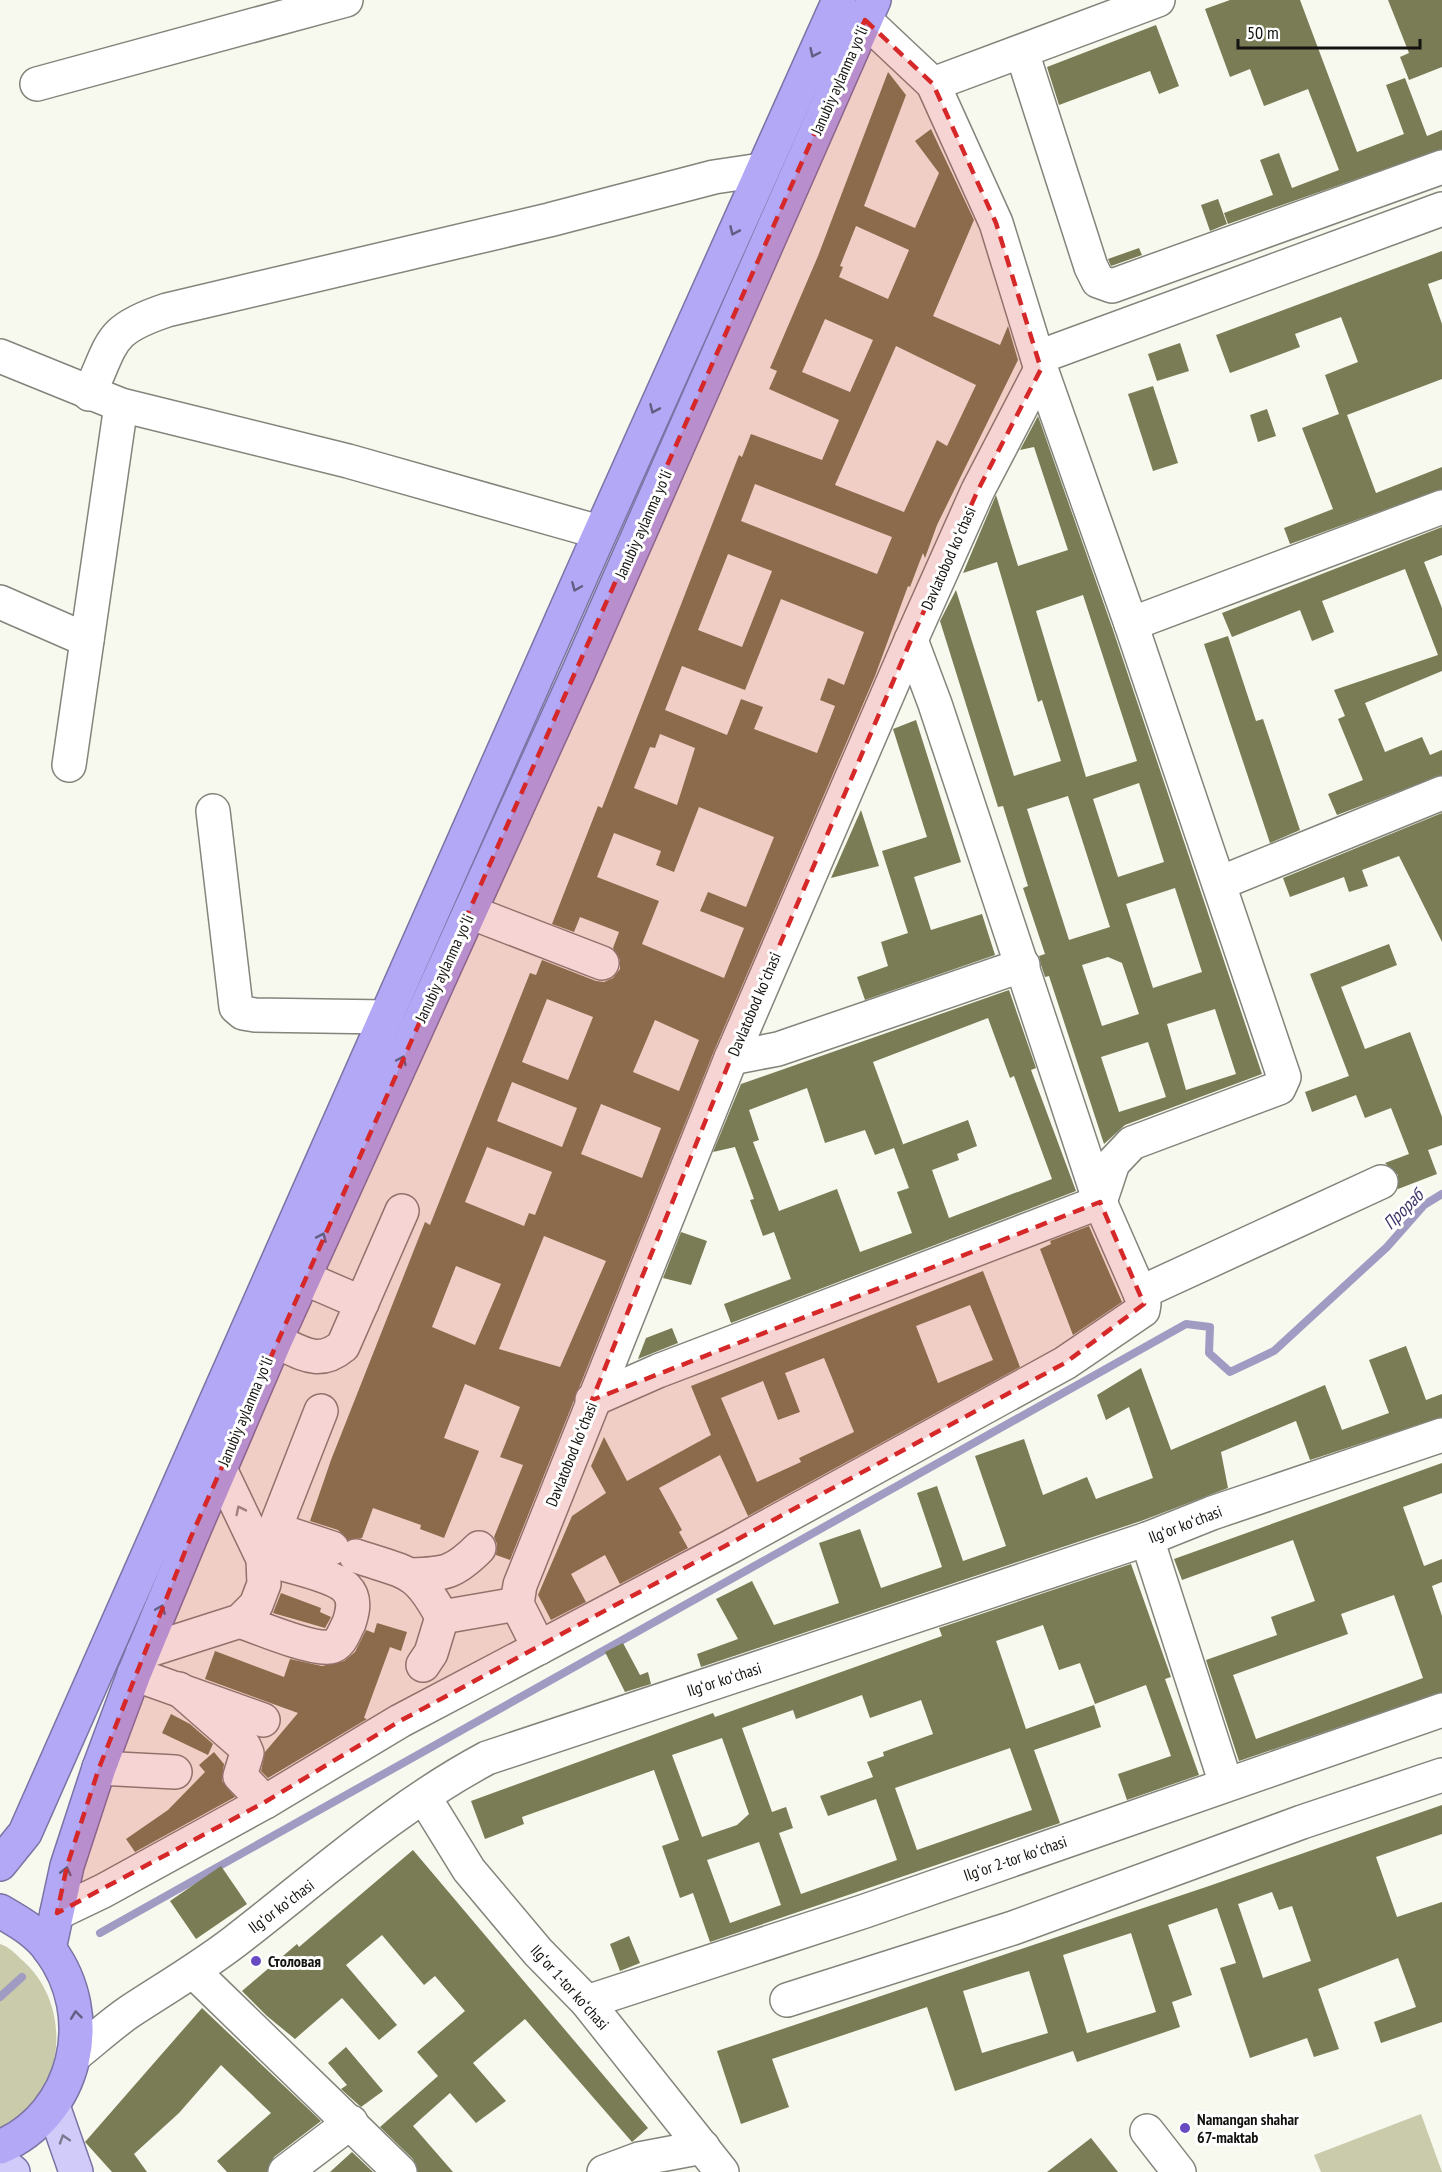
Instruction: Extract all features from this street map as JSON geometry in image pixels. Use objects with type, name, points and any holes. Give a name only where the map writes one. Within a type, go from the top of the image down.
[{"type":"highway","name":"Janubiy aylanma yoʻli","points":[[0,1864],[9,1857],[25,1833],[386,1017],[465,832],[557,632],[599,532],[835,1]]},
{"type":"highway","name":"Janubiy aylanma yoʻli","points":[[50,1949],[67,1866],[99,1767],[138,1663],[220,1469],[275,1341],[470,912],[870,10]]},
{"type":"highway","points":[[0,1911],[27,1926],[50,1949],[64,1972],[74,1999],[78,2027],[75,2055],[67,2081],[53,2106],[34,2126],[0,2147]]},
{"type":"main road","points":[[53,2106],[76,2172]]},
{"type":"main road","points":[[0,2162],[13,2172]]},
{"type":"street","points":[[37,84],[346,0]]},
{"type":"street","points":[[933,84],[1158,0]]},
{"type":"street","points":[[870,10],[933,84],[996,223],[1040,363],[1220,883],[1284,1077],[1279,1088],[1132,1143],[1113,1163],[1100,1202]]},
{"type":"street","points":[[1022,52],[1091,267],[1098,280],[1112,286],[1321,213],[1442,167]]},
{"type":"street","points":[[89,394],[110,344],[120,331],[133,321],[714,177],[761,170]]},
{"type":"street","points":[[1040,363],[1330,249],[1442,209]]},
{"type":"street","points":[[1321,213],[1330,249]]},
{"type":"street","points":[[0,356],[89,394],[121,405],[348,461],[599,532]]},
{"type":"street","name":"Davlatobod koʻchasi","points":[[517,1604],[520,1585],[592,1401],[731,1058],[911,640],[978,490],[1040,363]]},
{"type":"street","points":[[69,765],[121,405]]},
{"type":"street","points":[[1131,624],[1442,507]]},
{"type":"street","points":[[0,602],[87,640]]},
{"type":"street","points":[[57,1913],[103,1892],[265,1802],[400,1721],[1065,1363],[1143,1310],[1144,1304],[1140,1293],[1100,1202],[1023,965],[911,640]]},
{"type":"street","points":[[1220,883],[1442,793]]},
{"type":"street","points":[[213,811],[236,1007],[243,1013],[255,1015],[386,1017]]},
{"type":"street","points":[[470,912],[602,963]]},
{"type":"street","points":[[731,1058],[778,1049],[1023,965]]},
{"type":"street","points":[[1140,1293],[1380,1182]]},
{"type":"street","points":[[592,1401],[658,1371],[1100,1202]]},
{"type":"street","points":[[275,1341],[309,1356],[328,1356],[343,1346],[402,1210]]},
{"type":"street","points":[[304,1278],[362,1303]]},
{"type":"street","points":[[138,1663],[240,1621],[256,1605],[264,1584],[269,1544],[321,1411]]},
{"type":"street","name":"Ilgʻor koʻchasi","points":[[75,2055],[127,2013],[194,1972],[328,1870],[392,1817],[453,1776],[487,1758],[1147,1539],[1212,1513],[1442,1434]]},
{"type":"street","points":[[220,1469],[269,1544],[317,1574],[345,1587],[353,1598],[352,1614],[340,1641],[330,1647],[314,1645],[240,1621]]},
{"type":"street","points":[[1147,1539],[1226,1784]]},
{"type":"street","points":[[269,1544],[344,1552],[411,1575],[424,1585],[442,1617],[431,1653],[423,1665]]},
{"type":"street","points":[[411,1575],[443,1574],[461,1566],[479,1548]]},
{"type":"street","points":[[442,1617],[517,1604],[539,1648]]},
{"type":"street","points":[[138,1663],[179,1689],[244,1746],[247,1753],[240,1776],[265,1802]]},
{"type":"street","points":[[179,1689],[263,1720]]},
{"type":"street","name":"Ilgʻor 2-tor koʻchasi","points":[[587,2002],[865,1911],[1442,1710]]},
{"type":"street","points":[[99,1767],[175,1772]]},
{"type":"street","points":[[787,2000],[1012,1928],[1302,1822],[1442,1774]]},
{"type":"street","name":"Ilgʻor 1-tor koʻchasi","points":[[424,1797],[469,1870],[538,1952],[587,2002],[712,2159]]},
{"type":"street","points":[[194,1972],[400,2172]]},
{"type":"street","points":[[285,2172],[351,2122]]},
{"type":"street","points":[[1147,2131],[1179,2172]]},
{"type":"street","points":[[604,2172],[639,2159],[712,2159]]},
{"type":"highlighted area","points":[[865,20],[933,84],[996,223],[1041,369],[978,490],[911,640],[731,1058],[592,1400],[1100,1202],[1144,1304],[1065,1363],[400,1721],[265,1802],[57,1913],[67,1866],[99,1768],[190,1539]]},
{"type":"green space","points":[[0,1944],[22,1960],[39,1979],[50,2002],[56,2026],[56,2051],[50,2075],[39,2097],[22,2116],[0,2130]]},
{"type":"green space","points":[[1421,2114],[1442,2172],[1321,2172],[1314,2155]]},
{"type":"building","points":[[1230,0],[1300,0],[1357,152],[1404,134],[1386,85],[1405,78],[1427,136],[1442,130],[1442,149],[1228,224],[1224,213],[1273,195],[1260,160],[1279,153],[1292,188],[1339,170],[1308,89],[1264,106],[1250,69],[1230,77],[1205,9]]},
{"type":"building","points":[[1388,0],[1442,0],[1442,67],[1409,80],[1400,57],[1409,53]]},
{"type":"building","points":[[1156,25],[1179,86],[1159,94],[1150,71],[1059,105],[1047,67]]},
{"type":"building","points":[[888,72],[906,95],[864,206],[915,228],[939,173],[915,141],[931,129],[974,220],[933,316],[1000,345],[1008,326],[1018,360],[937,525],[925,558],[923,553],[910,587],[908,586],[875,676],[714,1051],[510,1560],[496,1555],[497,1544],[494,1537],[523,1465],[500,1457],[520,1407],[465,1384],[444,1438],[479,1451],[444,1538],[420,1529],[421,1525],[373,1508],[362,1538],[348,1540],[338,1530],[310,1521],[331,1460],[425,1222],[430,1225],[530,973],[536,975],[542,960],[604,982],[613,978],[620,969],[620,960],[613,948],[619,932],[580,917],[574,932],[552,924],[598,806],[602,808],[739,455],[742,457],[751,434],[822,460],[839,420],[769,389],[777,371],[770,368],[818,256]],"holes":[[[856,226],[909,250],[888,299],[839,277],[843,267],[840,266]],[[825,319],[873,340],[850,392],[802,372]],[[896,346],[976,385],[947,446],[937,440],[904,512],[835,485]],[[755,484],[892,537],[877,574],[741,521]],[[728,554],[772,571],[742,647],[698,630]],[[781,599],[864,632],[844,685],[828,678],[820,700],[835,706],[817,753],[754,729],[763,707],[741,699],[727,735],[665,710],[682,666],[745,690]],[[660,734],[695,748],[677,805],[634,788],[650,747],[655,748]],[[699,807],[774,837],[746,907],[708,892],[700,911],[744,928],[724,978],[642,944],[659,901],[597,877],[614,833],[661,851],[656,865],[674,872]],[[547,999],[593,1017],[568,1080],[522,1062]],[[655,1020],[699,1040],[679,1091],[633,1072]],[[512,1082],[577,1108],[562,1147],[497,1121]],[[601,1104],[661,1128],[642,1178],[581,1154]],[[487,1147],[552,1172],[535,1215],[529,1213],[524,1226],[465,1202]],[[544,1236],[606,1261],[560,1367],[499,1349]],[[456,1266],[501,1284],[475,1345],[432,1327]]]},
{"type":"building","points":[[1218,199],[1227,224],[1210,231],[1201,205]]},
{"type":"building","points":[[1139,248],[1142,255],[1111,266],[1108,259]]},
{"type":"building","points":[[1442,251],[1442,279],[1428,284],[1442,324],[1442,379],[1347,415],[1376,493],[1442,467],[1442,489],[1290,544],[1284,528],[1333,509],[1302,428],[1339,414],[1325,375],[1358,362],[1341,317],[1295,334],[1300,347],[1230,373],[1216,335]]},
{"type":"building","points":[[1180,343],[1189,371],[1157,381],[1148,354]]},
{"type":"building","points":[[1153,386],[1178,463],[1153,471],[1128,394]]},
{"type":"building","points":[[1267,409],[1276,436],[1258,442],[1250,415]]},
{"type":"building","points":[[1038,416],[1113,630],[1262,1074],[1125,1125],[1104,1144],[1049,976],[1045,977],[1041,965],[1039,956],[1045,954],[1023,888],[1028,886],[1003,806],[998,807],[940,621],[956,590],[1014,776],[1061,761],[1042,700],[1038,702],[997,562],[963,573],[996,495],[1018,566],[1068,550],[1034,447],[1020,450]],"holes":[[[1083,595],[1137,761],[1086,777],[1036,611]],[[1139,783],[1164,862],[1118,877],[1093,799]],[[1068,796],[1110,927],[1069,940],[1027,809]],[[1175,888],[1202,972],[1153,988],[1126,904]],[[1108,957],[1122,963],[1139,1014],[1102,1026],[1082,965]],[[1215,1009],[1236,1074],[1186,1090],[1167,1024]],[[1148,1042],[1166,1097],[1119,1112],[1101,1057]]]},
{"type":"building","points":[[1442,527],[1442,555],[1424,562],[1442,608],[1442,671],[1365,703],[1385,752],[1422,737],[1430,755],[1442,750],[1442,775],[1337,815],[1328,794],[1363,780],[1338,719],[1345,716],[1334,690],[1438,655],[1405,569],[1322,601],[1334,632],[1312,641],[1300,610],[1232,637],[1222,613]]},
{"type":"building","points":[[1228,636],[1256,721],[1263,719],[1300,830],[1270,843],[1204,644]]},
{"type":"building","points":[[916,720],[961,862],[914,877],[931,930],[982,914],[995,955],[865,1000],[857,977],[888,966],[881,942],[908,933],[882,851],[927,837],[893,729]]},
{"type":"building","points":[[861,810],[879,866],[831,878],[842,853]]},
{"type":"building","points":[[1442,813],[1442,942],[1399,856],[1362,870],[1368,886],[1349,892],[1344,877],[1290,897],[1283,878]]},
{"type":"building","points":[[1389,944],[1397,965],[1341,987],[1365,1049],[1410,1032],[1442,1117],[1442,1145],[1428,1150],[1437,1174],[1398,1189],[1398,1175],[1385,1163],[1409,1154],[1391,1108],[1365,1118],[1356,1095],[1312,1112],[1305,1092],[1349,1076],[1310,974]]},
{"type":"building","points":[[1009,990],[1036,1068],[1031,1070],[1076,1191],[731,1323],[724,1304],[791,1279],[774,1232],[763,1236],[750,1200],[754,1199],[735,1147],[713,1152],[741,1084]],"holes":[[[988,1018],[1010,1078],[1014,1076],[1052,1179],[949,1218],[932,1170],[959,1160],[957,1154],[977,1146],[968,1120],[901,1145],[903,1144],[873,1062]],[[807,1088],[825,1143],[865,1130],[875,1155],[894,1148],[909,1188],[897,1192],[912,1233],[860,1252],[837,1189],[779,1211],[753,1142],[759,1140],[749,1110]]]},
{"type":"building","points":[[1089,1226],[1122,1302],[1073,1335],[1040,1249],[1051,1244],[1050,1241]]},
{"type":"building","points":[[681,1232],[707,1241],[691,1285],[663,1278]]},
{"type":"building","points":[[983,1271],[1020,1367],[748,1516],[720,1455],[659,1488],[682,1530],[679,1532],[688,1548],[620,1584],[605,1555],[571,1574],[586,1602],[551,1620],[538,1595],[572,1516],[606,1493],[591,1466],[604,1437],[627,1481],[711,1435],[691,1386]],"holes":[[[970,1305],[993,1360],[938,1383],[916,1326]],[[824,1358],[854,1432],[799,1458],[801,1462],[757,1482],[721,1398],[763,1381],[778,1420],[800,1412],[785,1373]]]},
{"type":"building","points":[[672,1328],[678,1343],[638,1359],[646,1338]]},
{"type":"building","points":[[1406,1346],[1426,1400],[1442,1394],[1442,1417],[1310,1460],[1296,1421],[1221,1452],[1228,1488],[1141,1521],[701,1667],[697,1654],[738,1639],[716,1599],[752,1581],[774,1625],[839,1603],[819,1543],[860,1529],[881,1588],[942,1567],[917,1493],[937,1486],[963,1561],[1006,1546],[975,1456],[1024,1439],[1043,1495],[1087,1477],[1096,1499],[1153,1478],[1129,1407],[1106,1420],[1097,1395],[1141,1368],[1171,1450],[1325,1385],[1342,1430],[1389,1413],[1369,1360]]},
{"type":"building","points":[[1442,1463],[1442,1493],[1403,1507],[1424,1566],[1442,1559],[1442,1582],[1432,1586],[1442,1616],[1442,1692],[1239,1761],[1206,1660],[1277,1635],[1271,1617],[1315,1601],[1293,1540],[1182,1580],[1174,1559]],"holes":[[[1394,1595],[1423,1678],[1256,1739],[1233,1675],[1348,1634],[1341,1614]]]},
{"type":"building","points":[[1131,1564],[1171,1677],[1165,1679],[1199,1775],[1127,1800],[1118,1774],[1171,1756],[1146,1685],[1095,1704],[1080,1663],[1059,1670],[1043,1625],[996,1641],[1026,1729],[1094,1705],[1101,1727],[1034,1750],[1060,1823],[710,1942],[693,1893],[680,1898],[662,1846],[679,1840],[654,1770],[522,1817],[524,1824],[485,1839],[471,1801],[713,1713],[715,1717],[942,1636],[939,1628]],"holes":[[[862,1695],[870,1718],[921,1700],[933,1734],[883,1752],[884,1756],[867,1762],[873,1777],[820,1796],[828,1816],[876,1799],[897,1860],[801,1894],[779,1833],[793,1828],[786,1807],[772,1812],[742,1728],[793,1710],[796,1719]],[[722,1738],[749,1814],[737,1825],[702,1837],[672,1755]],[[1010,1748],[1032,1810],[917,1850],[895,1788]],[[759,1842],[781,1905],[730,1923],[707,1860]]]},
{"type":"building","points":[[281,1593],[321,1608],[320,1612],[331,1617],[325,1628],[273,1613]]},
{"type":"building","points":[[377,1623],[407,1632],[401,1651],[390,1647],[364,1718],[367,1719],[268,1778],[261,1771],[265,1752],[298,1713],[205,1679],[215,1651],[284,1677],[290,1659],[322,1666],[344,1661],[355,1652],[366,1630],[374,1633]]},
{"type":"building","points":[[623,1643],[640,1675],[648,1672],[651,1684],[625,1692],[605,1652]]},
{"type":"building","points":[[171,1714],[190,1724],[213,1744],[208,1755],[162,1733]]},
{"type":"building","points":[[214,1752],[224,1764],[222,1781],[235,1797],[135,1852],[126,1839],[168,1810],[205,1772],[199,1765]]},
{"type":"building","points":[[1442,1805],[1442,1834],[1376,1857],[1397,1917],[1442,1902],[1442,2022],[1381,2043],[1374,2022],[1416,2007],[1398,1958],[1318,1989],[1339,2049],[1314,2057],[1307,2038],[1250,2058],[1220,1968],[1236,1963],[1217,1908],[1168,1925],[1192,1995],[1172,2002],[1180,2027],[1077,2062],[1073,2051],[955,2091],[927,2007],[772,2059],[789,2107],[741,2124],[717,2051],[1209,1886]],"holes":[[[1272,1892],[1279,1910],[1292,1906],[1311,1961],[1263,1978],[1238,1904]],[[1131,1933],[1156,2012],[1087,2033],[1063,1955]],[[1029,1971],[1048,2033],[982,2053],[963,1991]]]},
{"type":"building","points":[[413,1850],[648,2128],[632,2142],[525,2019],[473,2063],[506,2101],[476,2123],[450,2093],[413,2126],[453,2172],[418,2172],[413,2159],[380,2127],[438,2076],[417,2052],[465,2011],[435,1976],[424,1985],[382,1935],[346,1965],[397,2025],[379,2040],[342,1998],[295,2039],[242,1991],[297,1944],[299,1947]]},
{"type":"building","points":[[221,1866],[247,1904],[196,1939],[170,1901]]},
{"type":"building","points":[[629,1936],[640,1963],[620,1971],[610,1944]]},
{"type":"building","points":[[202,2008],[321,2121],[274,2157],[267,2172],[227,2172],[217,2161],[271,2113],[221,2065],[179,2113],[134,2154],[147,2172],[112,2172],[85,2142]]},
{"type":"building","points":[[346,2047],[383,2091],[361,2107],[341,2089],[347,2085],[328,2063]]},
{"type":"building","points":[[1091,2138],[1118,2172],[1047,2172]]},
{"type":"building","points":[[352,2152],[373,2172],[330,2172]]},
{"type":"waterway","name":"Прораб","points":[[100,1933],[1186,1324],[1210,1327],[1209,1353],[1230,1372],[1274,1351],[1387,1247],[1424,1205],[1442,1194]]},
{"type":"waterway","points":[[0,1997],[22,1977]]},
{"type":"place","name":"Столовая","points":[[256,1961]]},
{"type":"place","name":"Namangan shahar 67-maktab","points":[[1185,2128]]}]
